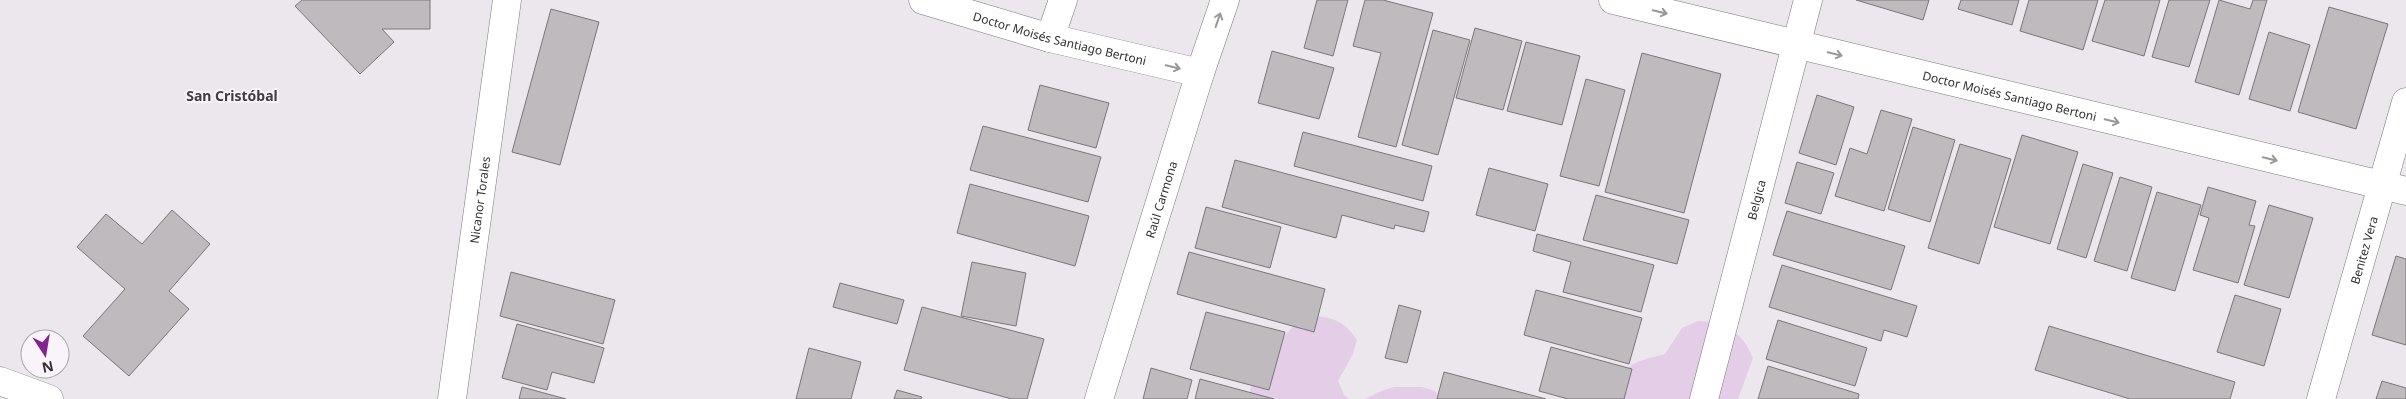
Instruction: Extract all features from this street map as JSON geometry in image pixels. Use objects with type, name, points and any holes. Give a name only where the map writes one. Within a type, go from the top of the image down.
[{"type":"street","name":"Nicanor Torales","points":[[452,399],[507,0]]},
{"type":"street","name":"Doctor Moisés Santiago Bertoni","points":[[923,0],[1050,38],[1200,73]]},
{"type":"street","points":[[1050,38],[1063,0]]},
{"type":"street","name":"Raúl Carmona","points":[[1099,399],[1200,73],[1225,0]]},
{"type":"street","name":"Doctor Moisés Santiago Bertoni","points":[[1613,0],[2394,189]]},
{"type":"street","name":"Belgica","points":[[1704,399],[1808,0]]},
{"type":"street","name":"Benitez Vera","points":[[2321,399],[2394,189],[2406,102]]},
{"type":"street","points":[[0,381],[49,399]]},
{"type":"shaded area","points":[[1307,316],[1336,320],[1347,328],[1357,340],[1353,354],[1338,381],[1344,395],[1349,399],[1250,399],[1250,389],[1275,349],[1289,331]]},
{"type":"shaded area","points":[[1698,321],[1725,326],[1738,335],[1749,349],[1753,358],[1738,399],[1609,399],[1620,378],[1630,367],[1642,360],[1665,354],[1682,328]]},
{"type":"shaded area","points":[[1394,387],[1422,387],[1435,391],[1441,399],[1365,399]]},
{"type":"building","points":[[302,0],[430,0],[430,29],[382,29],[394,42],[360,74],[295,6]]},
{"type":"building","points":[[1317,0],[1348,0],[1333,56],[1304,48]]},
{"type":"building","points":[[1365,0],[1383,0],[1433,13],[1396,147],[1358,137],[1381,53],[1353,46]]},
{"type":"building","points":[[1856,0],[1929,0],[1923,20]]},
{"type":"building","points":[[1961,0],[2019,0],[2012,25],[1958,9]]},
{"type":"building","points":[[2029,0],[2098,0],[2083,50],[2020,31]]},
{"type":"building","points":[[2105,0],[2160,0],[2144,56],[2092,41]]},
{"type":"building","points":[[2169,0],[2210,0],[2189,67],[2152,57]]},
{"type":"building","points":[[2219,0],[2250,9],[2253,0],[2267,0],[2239,95],[2195,82]]},
{"type":"building","points":[[2329,7],[2388,24],[2356,129],[2298,112]]},
{"type":"building","points":[[551,9],[599,22],[560,165],[512,152]]},
{"type":"building","points":[[1475,28],[1522,41],[1503,110],[1456,98]]},
{"type":"building","points":[[1433,30],[1470,40],[1438,155],[1402,145]]},
{"type":"building","points":[[2269,32],[2310,45],[2290,111],[2249,99]]},
{"type":"building","points":[[1526,42],[1580,56],[1562,125],[1507,111]]},
{"type":"building","points":[[1272,51],[1334,68],[1319,119],[1258,103]]},
{"type":"building","points":[[1642,53],[1721,74],[1684,213],[1605,192]]},
{"type":"building","points":[[1586,79],[1625,90],[1599,186],[1560,176]]},
{"type":"building","points":[[1040,85],[1109,103],[1096,148],[1028,130]]},
{"type":"building","points":[[1817,95],[1854,107],[1836,165],[1799,153]]},
{"type":"building","points":[[1881,110],[1912,119],[1884,211],[1835,196],[1850,148],[1867,154]]},
{"type":"building","points":[[983,126],[1101,157],[1088,202],[970,170]]},
{"type":"building","points":[[1913,127],[1955,140],[1930,222],[1888,209]]},
{"type":"building","points":[[1303,132],[1432,166],[1423,201],[1294,166]]},
{"type":"building","points":[[2022,135],[2078,152],[2050,244],[1994,227]]},
{"type":"building","points":[[1960,144],[2011,159],[1979,264],[1928,248]]},
{"type":"building","points":[[1235,160],[1429,212],[1424,232],[1395,225],[1394,229],[1342,215],[1336,238],[1222,207]]},
{"type":"building","points":[[1797,162],[1834,173],[1821,214],[1785,203]]},
{"type":"building","points":[[2083,164],[2113,173],[2086,258],[2057,249]]},
{"type":"building","points":[[1489,168],[1548,184],[1535,231],[1476,215]]},
{"type":"building","points":[[2120,177],[2152,187],[2127,271],[2094,261]]},
{"type":"building","points":[[970,184],[1089,216],[1075,266],[957,233]]},
{"type":"building","points":[[2208,187],[2256,201],[2249,225],[2255,226],[2238,283],[2193,270],[2209,218],[2200,215]]},
{"type":"building","points":[[2157,192],[2201,205],[2175,291],[2131,278]]},
{"type":"building","points":[[1596,195],[1689,220],[1677,264],[1583,240]]},
{"type":"building","points":[[2269,205],[2313,218],[2289,298],[2244,285]]},
{"type":"building","points":[[1206,207],[1281,227],[1270,268],[1195,248]]},
{"type":"building","points":[[172,210],[210,244],[169,291],[189,309],[129,376],[83,336],[125,289],[77,247],[106,214],[142,244]]},
{"type":"building","points":[[1787,211],[1905,246],[1891,290],[1773,255]]},
{"type":"building","points":[[1537,234],[1654,265],[1641,312],[1563,292],[1571,262],[1533,251]]},
{"type":"building","points":[[1189,252],[1325,289],[1314,332],[1177,294]]},
{"type":"building","points":[[2396,256],[2406,259],[2406,345],[2372,335]]},
{"type":"building","points":[[972,262],[1026,273],[1016,326],[961,316]]},
{"type":"building","points":[[1782,265],[1917,306],[1907,337],[1884,330],[1881,341],[1769,307]]},
{"type":"building","points":[[511,272],[615,300],[603,344],[500,316]]},
{"type":"building","points":[[840,283],[904,300],[897,324],[833,307]]},
{"type":"building","points":[[1536,290],[1642,318],[1629,364],[1524,335]]},
{"type":"building","points":[[2235,295],[2281,309],[2264,366],[2217,352]]},
{"type":"building","points":[[1399,305],[1421,311],[1407,363],[1385,358]]},
{"type":"building","points":[[922,307],[1044,339],[1027,399],[1012,399],[904,370]]},
{"type":"building","points":[[1206,312],[1285,332],[1269,390],[1190,369]]},
{"type":"building","points":[[1778,320],[1867,348],[1855,386],[1766,359]]},
{"type":"building","points":[[517,324],[604,348],[594,383],[552,372],[547,390],[502,378]]},
{"type":"building","points":[[2049,326],[2235,382],[2230,399],[2130,399],[2035,370]]},
{"type":"building","points":[[1551,347],[1632,369],[1624,399],[1568,399],[1539,391]]},
{"type":"building","points":[[809,348],[861,362],[851,399],[796,399]]},
{"type":"building","points":[[1768,366],[1859,394],[1858,399],[1758,399]]},
{"type":"building","points":[[1151,368],[1192,380],[1187,399],[1143,399]]},
{"type":"building","points":[[1444,372],[1546,399],[1437,399]]},
{"type":"building","points":[[1200,379],[1274,399],[1195,399]]},
{"type":"building","points":[[2382,381],[2406,388],[2406,399],[2376,399]]},
{"type":"building","points":[[522,387],[566,399],[519,399]]},
{"type":"building","points":[[897,390],[922,397],[921,399],[894,399]]},
{"type":"district","name":"San Cristóbal","points":[[232,95]]}]
